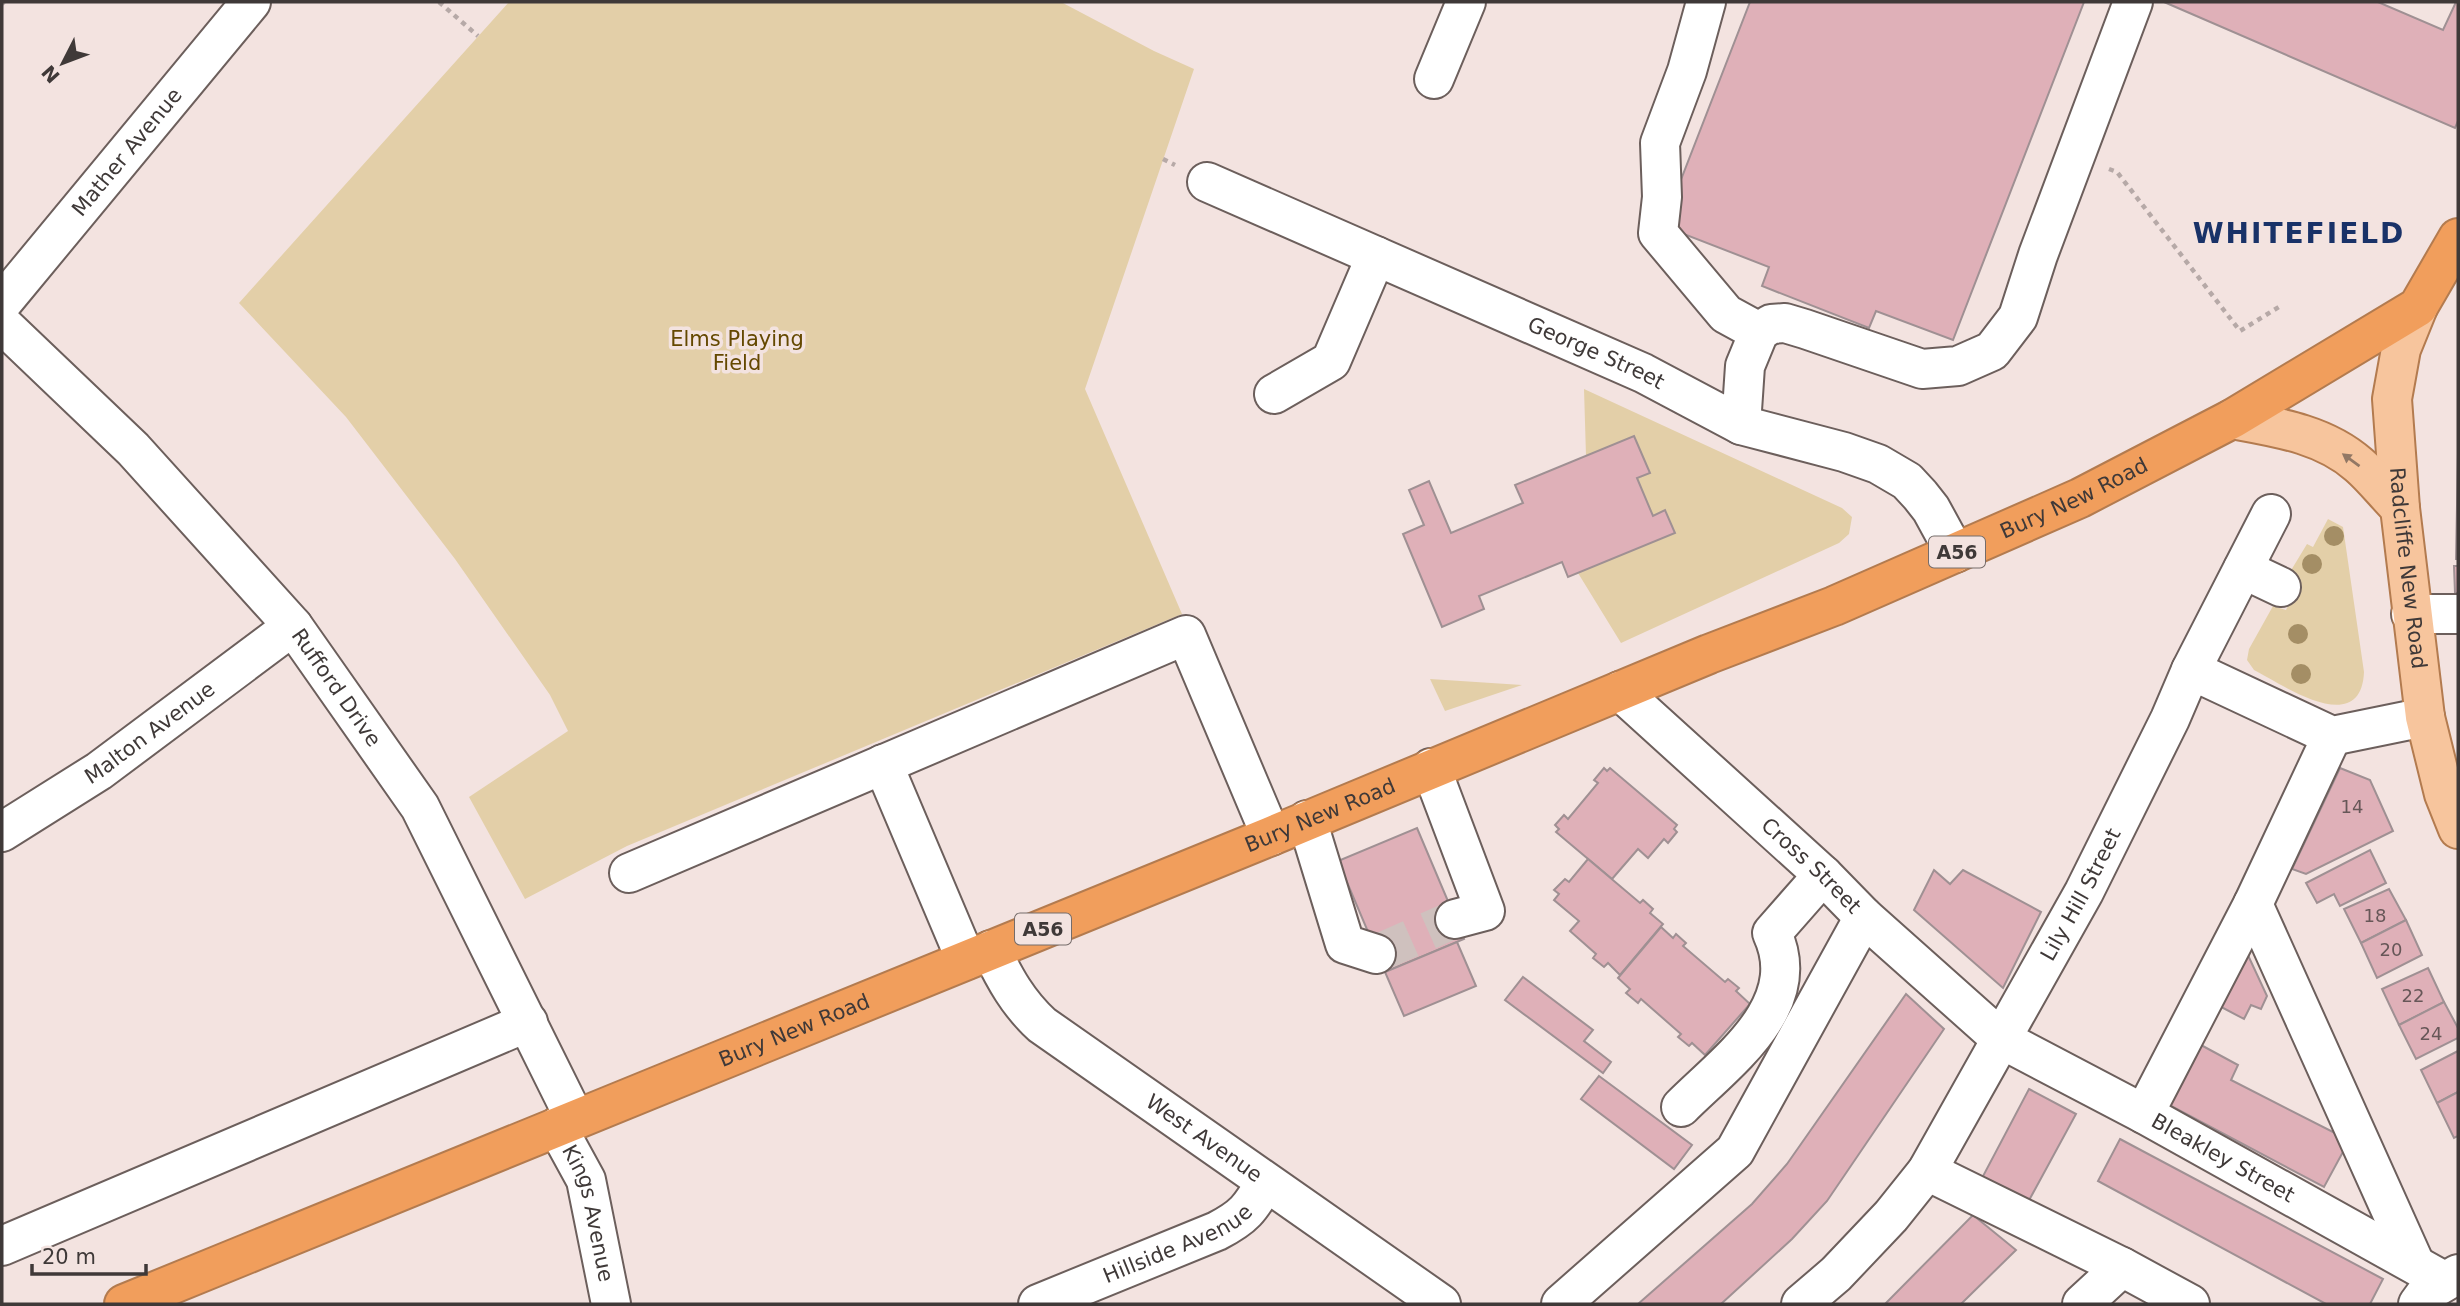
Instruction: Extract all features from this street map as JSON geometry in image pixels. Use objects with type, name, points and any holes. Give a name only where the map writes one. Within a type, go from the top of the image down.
[{"type":"highway","name":"Bury New Road","points":[[124,1304],[1271,836],[1430,768],[1834,606],[2080,498],[2232,419],[2418,307],[2458,238]]},
{"type":"main road","name":"Radcliffe New Road","points":[[2418,307],[2401,349],[2392,399],[2400,508],[2425,718],[2444,794],[2458,829]]},
{"type":"main road","points":[[2232,419],[2287,429],[2332,447],[2358,464],[2400,508]]},
{"type":"street","name":"Mather Avenue","points":[[2,303],[251,2]]},
{"type":"street","points":[[1434,79],[1466,2]]},
{"type":"street","points":[[1706,2],[1687,71],[1660,143],[1662,197],[1658,233],[1726,314],[1759,332]]},
{"type":"street","points":[[1741,425],[1745,366],[1759,332],[1771,324],[1785,323],[1922,369],[1958,366],[1992,351],[2018,317],[2076,151],[2133,2]]},
{"type":"street","name":"George Street","points":[[1208,182],[1643,373],[1741,425],[1878,464],[1907,481],[1931,509],[1955,553]]},
{"type":"street","points":[[1274,394],[1331,361],[1376,256]]},
{"type":"street","name":"Rufford Drive","points":[[2,324],[133,449],[293,626],[420,807],[528,1022],[566,1123]]},
{"type":"street","name":"Lily Hill Street","points":[[1801,1304],[1836,1274],[1891,1216],[1927,1171],[2090,879],[2170,719],[2191,670],[2271,514]]},
{"type":"street","points":[[2243,569],[2281,587]]},
{"type":"street","points":[[2411,614],[2458,614]]},
{"type":"street","name":"Malton Avenue","points":[[2,832],[99,771],[293,626]]},
{"type":"street","points":[[629,873],[1186,635],[1271,836]]},
{"type":"street","points":[[2191,670],[2332,736],[2425,718]]},
{"type":"street","name":"Cross Street","points":[[1620,691],[1823,875],[1864,917],[2001,1039]]},
{"type":"street","points":[[2144,1114],[2253,904],[2332,736]]},
{"type":"street","name":"West Avenue","points":[[883,764],[979,955],[1023,1008],[1265,1183],[1441,1304]]},
{"type":"street","points":[[1430,768],[1485,911],[1455,919]]},
{"type":"street","points":[[1307,820],[1345,943],[1377,954]]},
{"type":"street","points":[[1681,1107],[1756,1032],[1772,1009],[1780,979],[1780,951],[1772,933],[1823,875]]},
{"type":"street","points":[[2253,904],[2436,1286]]},
{"type":"street","points":[[1561,1304],[1735,1151],[1864,917]]},
{"type":"street","points":[[2,1246],[528,1022]]},
{"type":"street","name":"Bleakley Street","points":[[2001,1039],[2144,1114],[2436,1286]]},
{"type":"street","name":"Kings Avenue","points":[[566,1123],[586,1180],[611,1304]]},
{"type":"street","points":[[1927,1171],[2122,1267],[2190,1304]]},
{"type":"street","name":"Hillside Avenue","points":[[1038,1304],[1236,1221],[1250,1208],[1265,1183]]},
{"type":"street","points":[[2082,1304],[2122,1267]]},
{"type":"path","points":[[439,2],[478,36]]},
{"type":"path","points":[[2076,151],[2087,160],[2118,172],[2240,331],[2282,306]]},
{"type":"green space","name":"Elms Playing Field","points":[[509,2],[1061,2],[1194,69],[1085,389],[1182,614],[627,846],[525,899],[469,797],[568,731],[550,695],[455,559],[346,417],[239,303]]},
{"type":"green space","points":[[1584,389],[1842,508],[1852,517],[1849,534],[1839,543],[1621,643],[1578,573],[1675,533],[1666,511],[1653,516],[1637,478],[1649,473],[1635,437],[1586,456]]},
{"type":"green space","points":[[2328,519],[2343,527],[2364,672],[2360,692],[2350,702],[2336,705],[2319,702],[2283,686],[2254,670],[2247,660],[2249,649],[2273,606],[2286,610],[2300,581],[2290,572],[2307,544],[2313,547]]},
{"type":"green space","points":[[1430,679],[1522,685],[1445,711]]},
{"type":"building","points":[[1750,2],[2084,2],[1953,340],[1876,311],[1869,328],[1762,286],[1769,267],[1663,226]]},
{"type":"building","points":[[2164,2],[2378,2],[2443,30],[2458,2],[2458,121],[2455,128]]},
{"type":"building","points":[[1634,436],[1650,473],[1637,478],[1653,516],[1665,510],[1675,533],[1568,577],[1562,562],[1479,596],[1484,609],[1442,627],[1403,534],[1424,525],[1409,490],[1429,481],[1451,533],[1523,503],[1515,485]]},
{"type":"building","points":[[2458,454],[2458,559],[2456,559]]},
{"type":"building","points":[[2454,566],[2458,566],[2458,593],[2455,593]]},
{"type":"building","points":[[1604,768],[1607,771],[1610,768],[1677,825],[1674,829],[1677,832],[1668,843],[1664,839],[1648,858],[1638,849],[1612,879],[1556,832],[1559,829],[1555,825],[1564,815],[1568,819],[1598,783],[1594,780]]},
{"type":"building","points":[[2340,768],[2370,780],[2393,831],[2306,874],[2292,869]]},
{"type":"building","points":[[1417,828],[1464,939],[1385,972],[1338,861]]},
{"type":"building","points":[[2370,850],[2386,883],[2340,906],[2334,894],[2317,903],[2306,883]]},
{"type":"building","points":[[1588,859],[1640,903],[1643,900],[1653,909],[1650,913],[1663,924],[1620,975],[1608,963],[1604,967],[1593,958],[1596,954],[1570,931],[1579,921],[1554,900],[1559,894],[1554,890],[1565,879],[1569,882]]},
{"type":"building","points":[[1934,870],[1950,884],[1963,870],[2041,912],[2003,988],[1914,910]]},
{"type":"building","points":[[2389,889],[2406,920],[2361,943],[2344,909]]},
{"type":"building","points":[[2406,920],[2422,955],[2377,978],[2361,943]]},
{"type":"building","points":[[1661,927],[1673,938],[1676,934],[1686,943],[1683,946],[1725,982],[1728,979],[1739,988],[1736,991],[1750,1004],[1705,1055],[1692,1043],[1689,1046],[1678,1037],[1681,1034],[1641,999],[1638,1003],[1626,993],[1630,989],[1618,978]]},
{"type":"building","points":[[2240,938],[2267,996],[2261,1009],[2251,1005],[2244,1019],[2208,1000]]},
{"type":"building","points":[[1457,942],[1476,986],[1404,1016],[1385,972]]},
{"type":"building","points":[[2428,968],[2444,1002],[2399,1025],[2382,989]]},
{"type":"building","points":[[1523,977],[1593,1030],[1584,1041],[1611,1062],[1603,1073],[1505,1000]]},
{"type":"building","points":[[1906,994],[1944,1029],[1827,1201],[1792,1239],[1721,1304],[1638,1304],[1752,1204],[1787,1164]]},
{"type":"building","points":[[2444,1002],[2458,1028],[2458,1038],[2416,1059],[2399,1025]]},
{"type":"building","points":[[2188,1038],[2238,1065],[2231,1080],[2337,1134],[2344,1150],[2324,1187],[2156,1098]]},
{"type":"building","points":[[2458,1051],[2458,1092],[2437,1103],[2421,1070]]},
{"type":"building","points":[[1599,1076],[1692,1145],[1674,1169],[1581,1099]]},
{"type":"building","points":[[2029,1089],[2076,1114],[2027,1204],[1982,1178]]},
{"type":"building","points":[[2458,1092],[2458,1136],[2454,1138],[2437,1103]]},
{"type":"building","points":[[2120,1139],[2383,1279],[2370,1304],[2326,1304],[2098,1181]]},
{"type":"building","points":[[1973,1215],[2016,1250],[1961,1304],[1885,1304]]},
{"type":"tunnel","points":[[1376,954],[1455,919]]},
{"type":"district","name":"WHITEFIELD","points":[[2299,233]]}]
